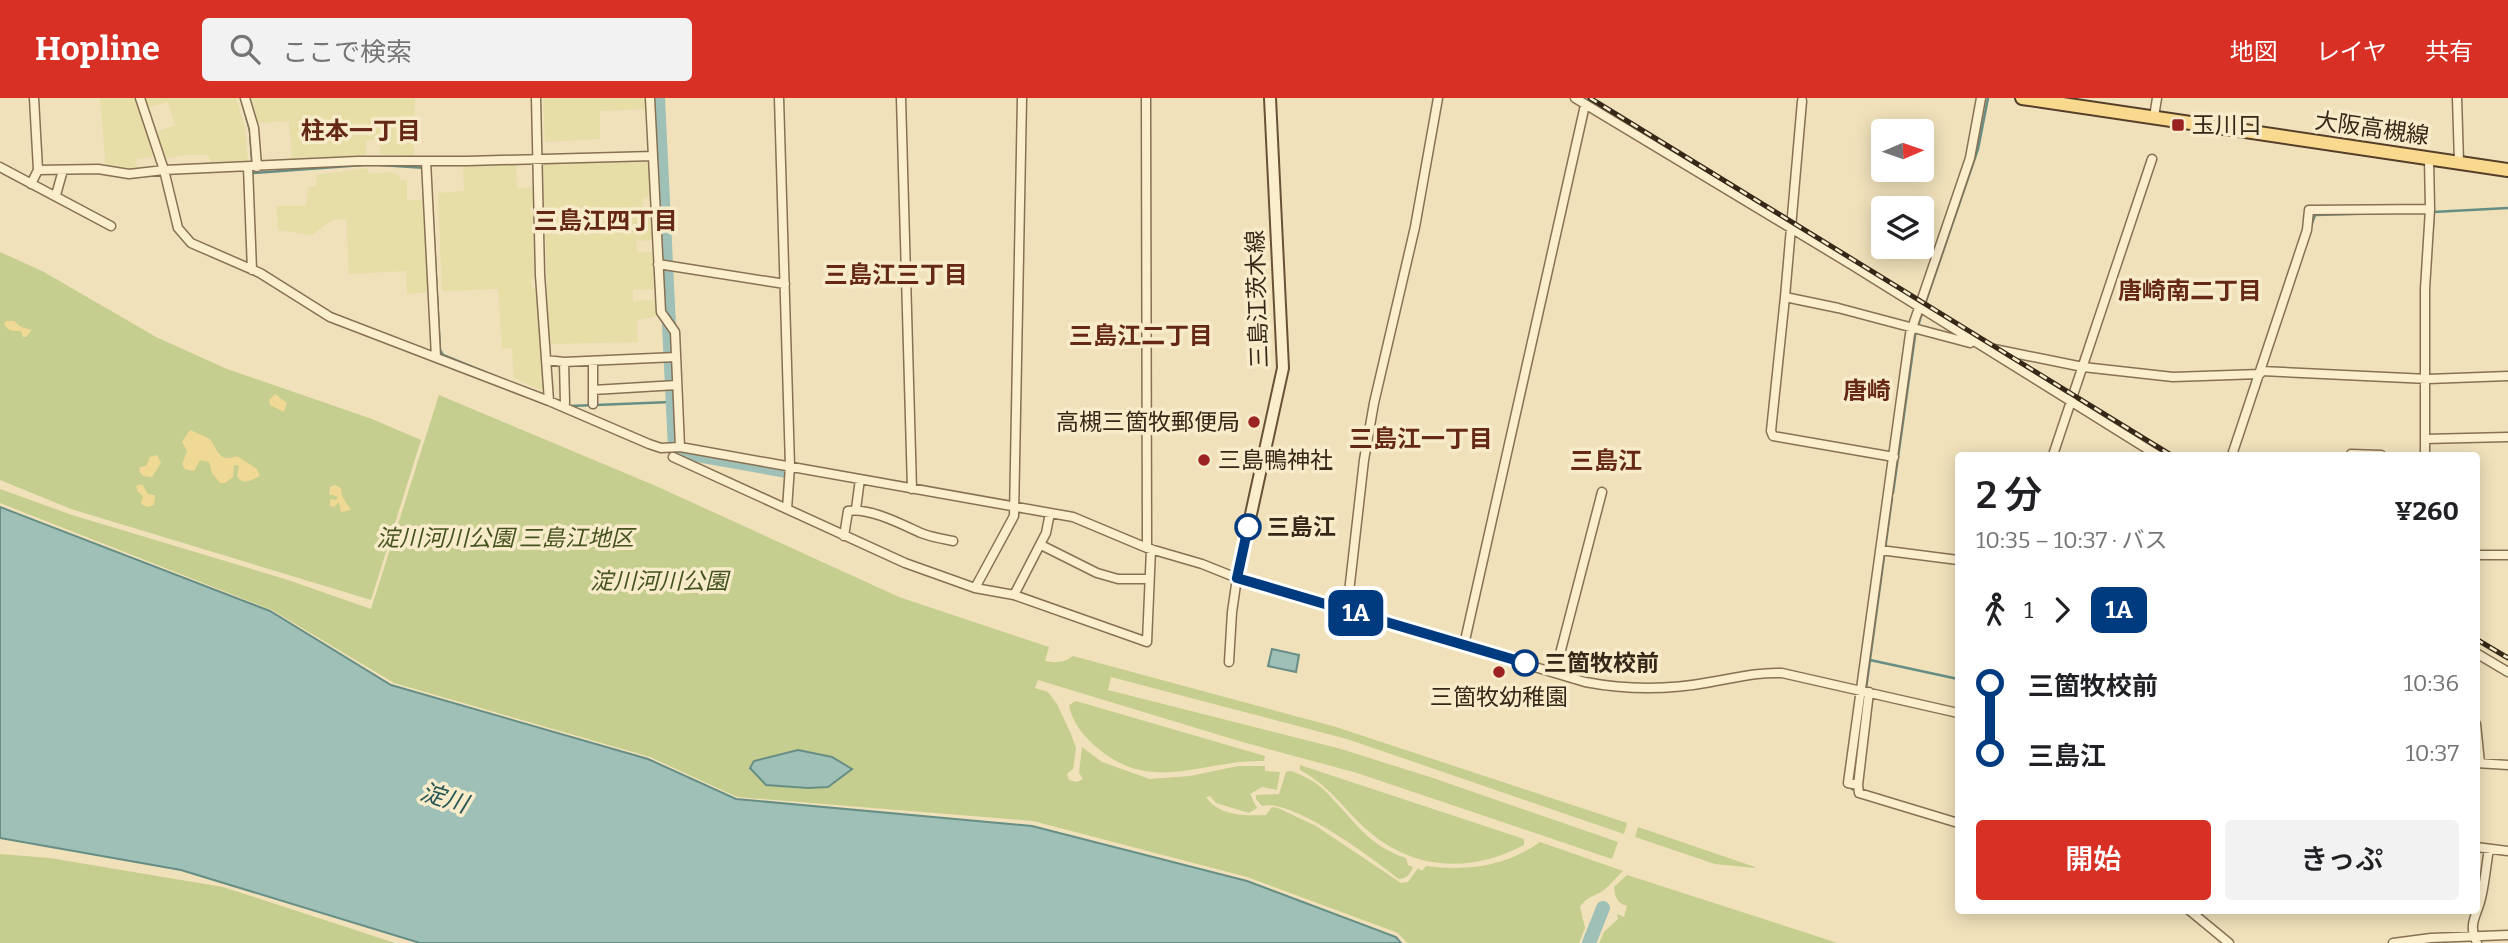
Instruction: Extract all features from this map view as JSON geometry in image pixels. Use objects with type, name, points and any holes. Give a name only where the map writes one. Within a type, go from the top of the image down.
[{"type":"main road","name":"三島江茨木線","points":[[1237,578],[1283,368],[1270,98]]},
{"type":"main road","name":"大阪高槻線","points":[[2022,98],[2508,170]]},
{"type":"street","points":[[31,184],[38,170],[34,98]]},
{"type":"street","points":[[140,98],[164,170],[178,228],[191,243],[252,270],[330,317],[548,401],[649,444],[661,448],[680,447],[1073,517],[1149,549],[1202,564],[1237,578],[1585,682],[1632,689],[1709,682],[1762,672],[1782,673],[1955,712]]},
{"type":"street","points":[[245,98],[254,128],[252,270]]},
{"type":"street","points":[[536,98],[540,275],[548,401]]},
{"type":"street","points":[[650,98],[661,312],[675,332],[680,447]]},
{"type":"street","points":[[779,98],[790,467],[787,509]]},
{"type":"street","points":[[901,98],[912,489]]},
{"type":"street","points":[[975,588],[1014,516],[1022,98]]},
{"type":"street","points":[[673,457],[905,564],[975,588],[1014,595],[1147,642],[1149,549],[1146,98]]},
{"type":"street","points":[[1347,610],[1364,460],[1374,403],[1415,228],[1438,98]]},
{"type":"street","points":[[1575,98],[1791,228],[2152,452]]},
{"type":"street","points":[[1955,822],[1859,793],[1858,785],[1880,550],[1912,327],[1970,158],[1981,98]]},
{"type":"street","points":[[2154,117],[2157,98]]},
{"type":"street","points":[[2457,98],[2459,162]]},
{"type":"street","points":[[1802,101],[1771,431],[1773,436],[1894,457]]},
{"type":"street","points":[[1464,645],[1585,105]]},
{"type":"street","points":[[38,170],[98,169],[129,174],[358,161],[653,156]]},
{"type":"street","points":[[2425,452],[2425,289],[2430,209],[2429,158]]},
{"type":"street","points":[[2054,452],[2152,159]]},
{"type":"street","points":[[426,161],[436,357]]},
{"type":"street","points":[[0,167],[111,226]]},
{"type":"street","points":[[56,195],[63,170]]},
{"type":"street","points":[[2233,452],[2307,230],[2309,210],[2430,209]]},
{"type":"street","points":[[658,264],[785,284]]},
{"type":"street","points":[[1785,297],[2082,368],[2173,377],[2260,373],[2426,379],[2508,376]]},
{"type":"street","points":[[546,360],[564,362],[676,357]]},
{"type":"street","points":[[593,361],[593,404]]},
{"type":"street","points":[[564,362],[565,403]]},
{"type":"street","points":[[593,390],[677,385]]},
{"type":"street","points":[[2425,439],[2508,436]]},
{"type":"street","points":[[856,509],[860,479]]},
{"type":"street","points":[[1556,673],[1602,492]]},
{"type":"street","points":[[844,536],[848,511],[856,509],[887,518],[919,532],[953,541]]},
{"type":"street","points":[[1014,595],[1046,533],[1050,513]]},
{"type":"street","points":[[1041,544],[1097,573],[1118,579],[1149,579]]},
{"type":"street","points":[[1880,550],[1955,560]]},
{"type":"street","points":[[2480,555],[2508,555]]},
{"type":"street","points":[[1229,662],[1237,578]]},
{"type":"street","points":[[2480,655],[2508,672]]},
{"type":"street","points":[[2480,763],[2508,765]]},
{"type":"street","points":[[2480,848],[2508,851]]},
{"type":"street","points":[[2480,899],[2489,849]]},
{"type":"street","points":[[2194,914],[2229,943]]},
{"type":"street","points":[[2474,914],[2475,939]]},
{"type":"street","points":[[2393,943],[2508,935]]},
{"type":"shaded area","points":[[100,98],[136,98],[153,156],[136,159],[137,170],[123,171],[106,167]]},
{"type":"shaded area","points":[[146,98],[236,98],[245,128],[248,162],[211,163],[208,155],[184,155],[163,159],[156,132],[175,125],[168,102],[149,107]]},
{"type":"shaded area","points":[[249,98],[415,98],[414,157],[380,154],[379,140],[366,140],[366,155],[292,160],[289,121],[254,123]]},
{"type":"shaded area","points":[[543,98],[647,98],[648,109],[600,111],[600,139],[545,142]]},
{"type":"shaded area","points":[[648,159],[652,196],[643,197],[643,211],[652,211],[653,240],[636,241],[637,252],[655,252],[656,289],[633,290],[633,301],[655,300],[658,316],[637,320],[638,342],[549,344],[543,163]]},
{"type":"shaded area","points":[[516,164],[517,188],[535,187],[536,206],[530,207],[530,213],[536,214],[538,278],[531,279],[532,289],[538,288],[545,392],[514,378],[512,348],[502,349],[498,289],[442,291],[438,193],[464,191],[463,165]]},
{"type":"shaded area","points":[[368,168],[368,174],[392,172],[399,176],[400,180],[407,180],[407,200],[426,200],[430,292],[407,294],[406,271],[349,274],[346,219],[332,220],[312,235],[278,230],[276,206],[306,206],[308,187],[316,187],[317,175]]},
{"type":"green space","points":[[0,252],[44,272],[156,337],[227,369],[372,419],[421,440],[371,600],[71,509],[0,480]]},
{"type":"green space","points":[[439,395],[656,486],[899,597],[1049,647],[1045,661],[1059,662],[1073,656],[1336,727],[1627,823],[1624,834],[1347,739],[1111,677],[1108,690],[1341,749],[1618,842],[1612,859],[1357,773],[1239,741],[1038,680],[1035,688],[1048,692],[1057,704],[1076,748],[1073,769],[1067,774],[1069,780],[1077,782],[1083,779],[1079,773],[1082,747],[1102,762],[1150,779],[1190,776],[1238,766],[1265,766],[1265,771],[1280,772],[1277,790],[1262,787],[1250,794],[1257,808],[1249,813],[1216,803],[1210,796],[1206,797],[1218,808],[1233,814],[1266,815],[1272,807],[1278,808],[1316,826],[1401,883],[1408,882],[1418,868],[1422,871],[1426,866],[1456,868],[1485,865],[1513,857],[1540,842],[1623,871],[1602,892],[1586,900],[1580,907],[1585,928],[1579,943],[1407,943],[1398,933],[1247,877],[1033,821],[737,797],[650,757],[394,683],[272,610],[0,503],[0,489],[72,515],[288,580],[371,609]],"holes":[[[797,750],[852,769],[827,787],[808,788],[754,761]]]},
{"type":"green space","points":[[1076,701],[1265,756],[1264,761],[1176,772],[1135,769],[1115,760],[1086,737],[1070,711],[1069,705]]},
{"type":"green space","points":[[1300,765],[1524,839],[1524,845],[1505,854],[1466,863],[1446,864],[1408,855],[1372,834],[1322,785],[1300,770]]},
{"type":"green space","points":[[1291,771],[1320,787],[1380,846],[1406,858],[1408,865],[1413,867],[1409,874],[1399,879],[1353,845],[1312,820],[1275,806],[1262,806],[1256,795],[1279,794],[1286,772]]},
{"type":"green space","points":[[1638,827],[1755,868],[1715,864],[1635,837]]},
{"type":"green space","points":[[0,854],[50,858],[223,887],[395,943],[0,943]]},
{"type":"green space","points":[[1627,875],[1837,943],[1599,943],[1604,932],[1618,919],[1617,914],[1624,917],[1627,906],[1617,899],[1614,887]]},
{"type":"sand","points":[[6,321],[14,321],[21,327],[32,330],[23,337],[21,331],[7,328],[4,324]]},
{"type":"sand","points":[[275,394],[287,403],[284,412],[270,405],[269,400]]},
{"type":"sand","points":[[190,430],[210,439],[223,457],[237,456],[257,469],[260,476],[242,481],[237,476],[239,466],[234,465],[233,477],[220,483],[212,473],[209,462],[200,460],[194,471],[185,469],[182,464],[187,451],[182,442]]},
{"type":"sand","points":[[157,455],[161,463],[152,477],[143,476],[139,471],[140,467],[146,466],[150,457]]},
{"type":"sand","points":[[142,484],[148,494],[155,495],[154,505],[147,507],[141,504],[143,496],[136,486]]},
{"type":"sand","points":[[335,485],[341,488],[342,496],[351,510],[341,512],[339,502],[334,507],[330,506],[330,499],[336,500],[338,497],[329,494],[330,487]]},
{"type":"water","name":"淀川","points":[[0,507],[270,611],[391,685],[648,759],[736,799],[1032,826],[1247,881],[1396,937],[1401,943],[420,943],[181,870],[0,838]]},
{"type":"water","points":[[1272,649],[1299,655],[1296,672],[1268,666]]},
{"type":"water","points":[[798,750],[832,757],[852,769],[828,787],[808,788],[766,785],[750,768],[754,761]]},
{"type":"waterway","points":[[241,98],[250,131],[253,173],[363,165]]},
{"type":"waterway","points":[[658,98],[675,449],[787,471]]},
{"type":"waterway","points":[[1924,307],[1978,149],[1988,98]]},
{"type":"waterway","points":[[380,165],[426,168]]},
{"type":"waterway","points":[[430,171],[440,350],[443,355],[512,383]]},
{"type":"waterway","points":[[2433,212],[2508,208]]},
{"type":"waterway","points":[[2433,226],[2434,212]]},
{"type":"waterway","points":[[2310,229],[2315,215],[2384,213]]},
{"type":"waterway","points":[[1893,493],[1915,336],[1922,313]]},
{"type":"waterway","points":[[570,406],[671,402]]},
{"type":"waterway","points":[[1866,689],[1892,498]]},
{"type":"waterway","points":[[1870,660],[1955,678]]},
{"type":"waterway","points":[[1856,764],[1862,716]]},
{"type":"waterway","points":[[1855,771],[1852,789],[1855,790]]},
{"type":"waterway","points":[[1589,943],[1603,908]]},
{"type":"railway","points":[[1590,98],[2166,452]]},
{"type":"railway","points":[[2480,641],[2508,658]]},
{"type":"bus line","name":"1A","points":[[1248,527],[1237,578],[1525,663]]},
{"type":"place","name":"玉川口","points":[[2178,125]]},
{"type":"place","name":"高槻三箇牧郵便局","points":[[1254,422]]},
{"type":"place","name":"三島鴨神社","points":[[1204,460]]},
{"type":"place","name":"三島江","points":[[1248,527]]},
{"type":"place","name":"三箇牧校前","points":[[1525,663]]},
{"type":"place","name":"三箇牧幼稚園","points":[[1499,672]]},
{"type":"district","name":"柱本一丁目","points":[[361,131]]},
{"type":"district","name":"三島江四丁目","points":[[606,221]]},
{"type":"district","name":"三島江三丁目","points":[[896,275]]},
{"type":"district","name":"唐崎南二丁目","points":[[2190,291]]},
{"type":"district","name":"三島江二丁目","points":[[1141,336]]},
{"type":"district","name":"唐崎","points":[[1867,391]]},
{"type":"district","name":"三島江一丁目","points":[[1421,439]]},
{"type":"district","name":"三島江","points":[[1606,461]]},
{"type":"park label","name":"淀川河川公園 三島江地区","points":[[505,538]]},
{"type":"park label","name":"淀川河川公園","points":[[659,581]]}]
